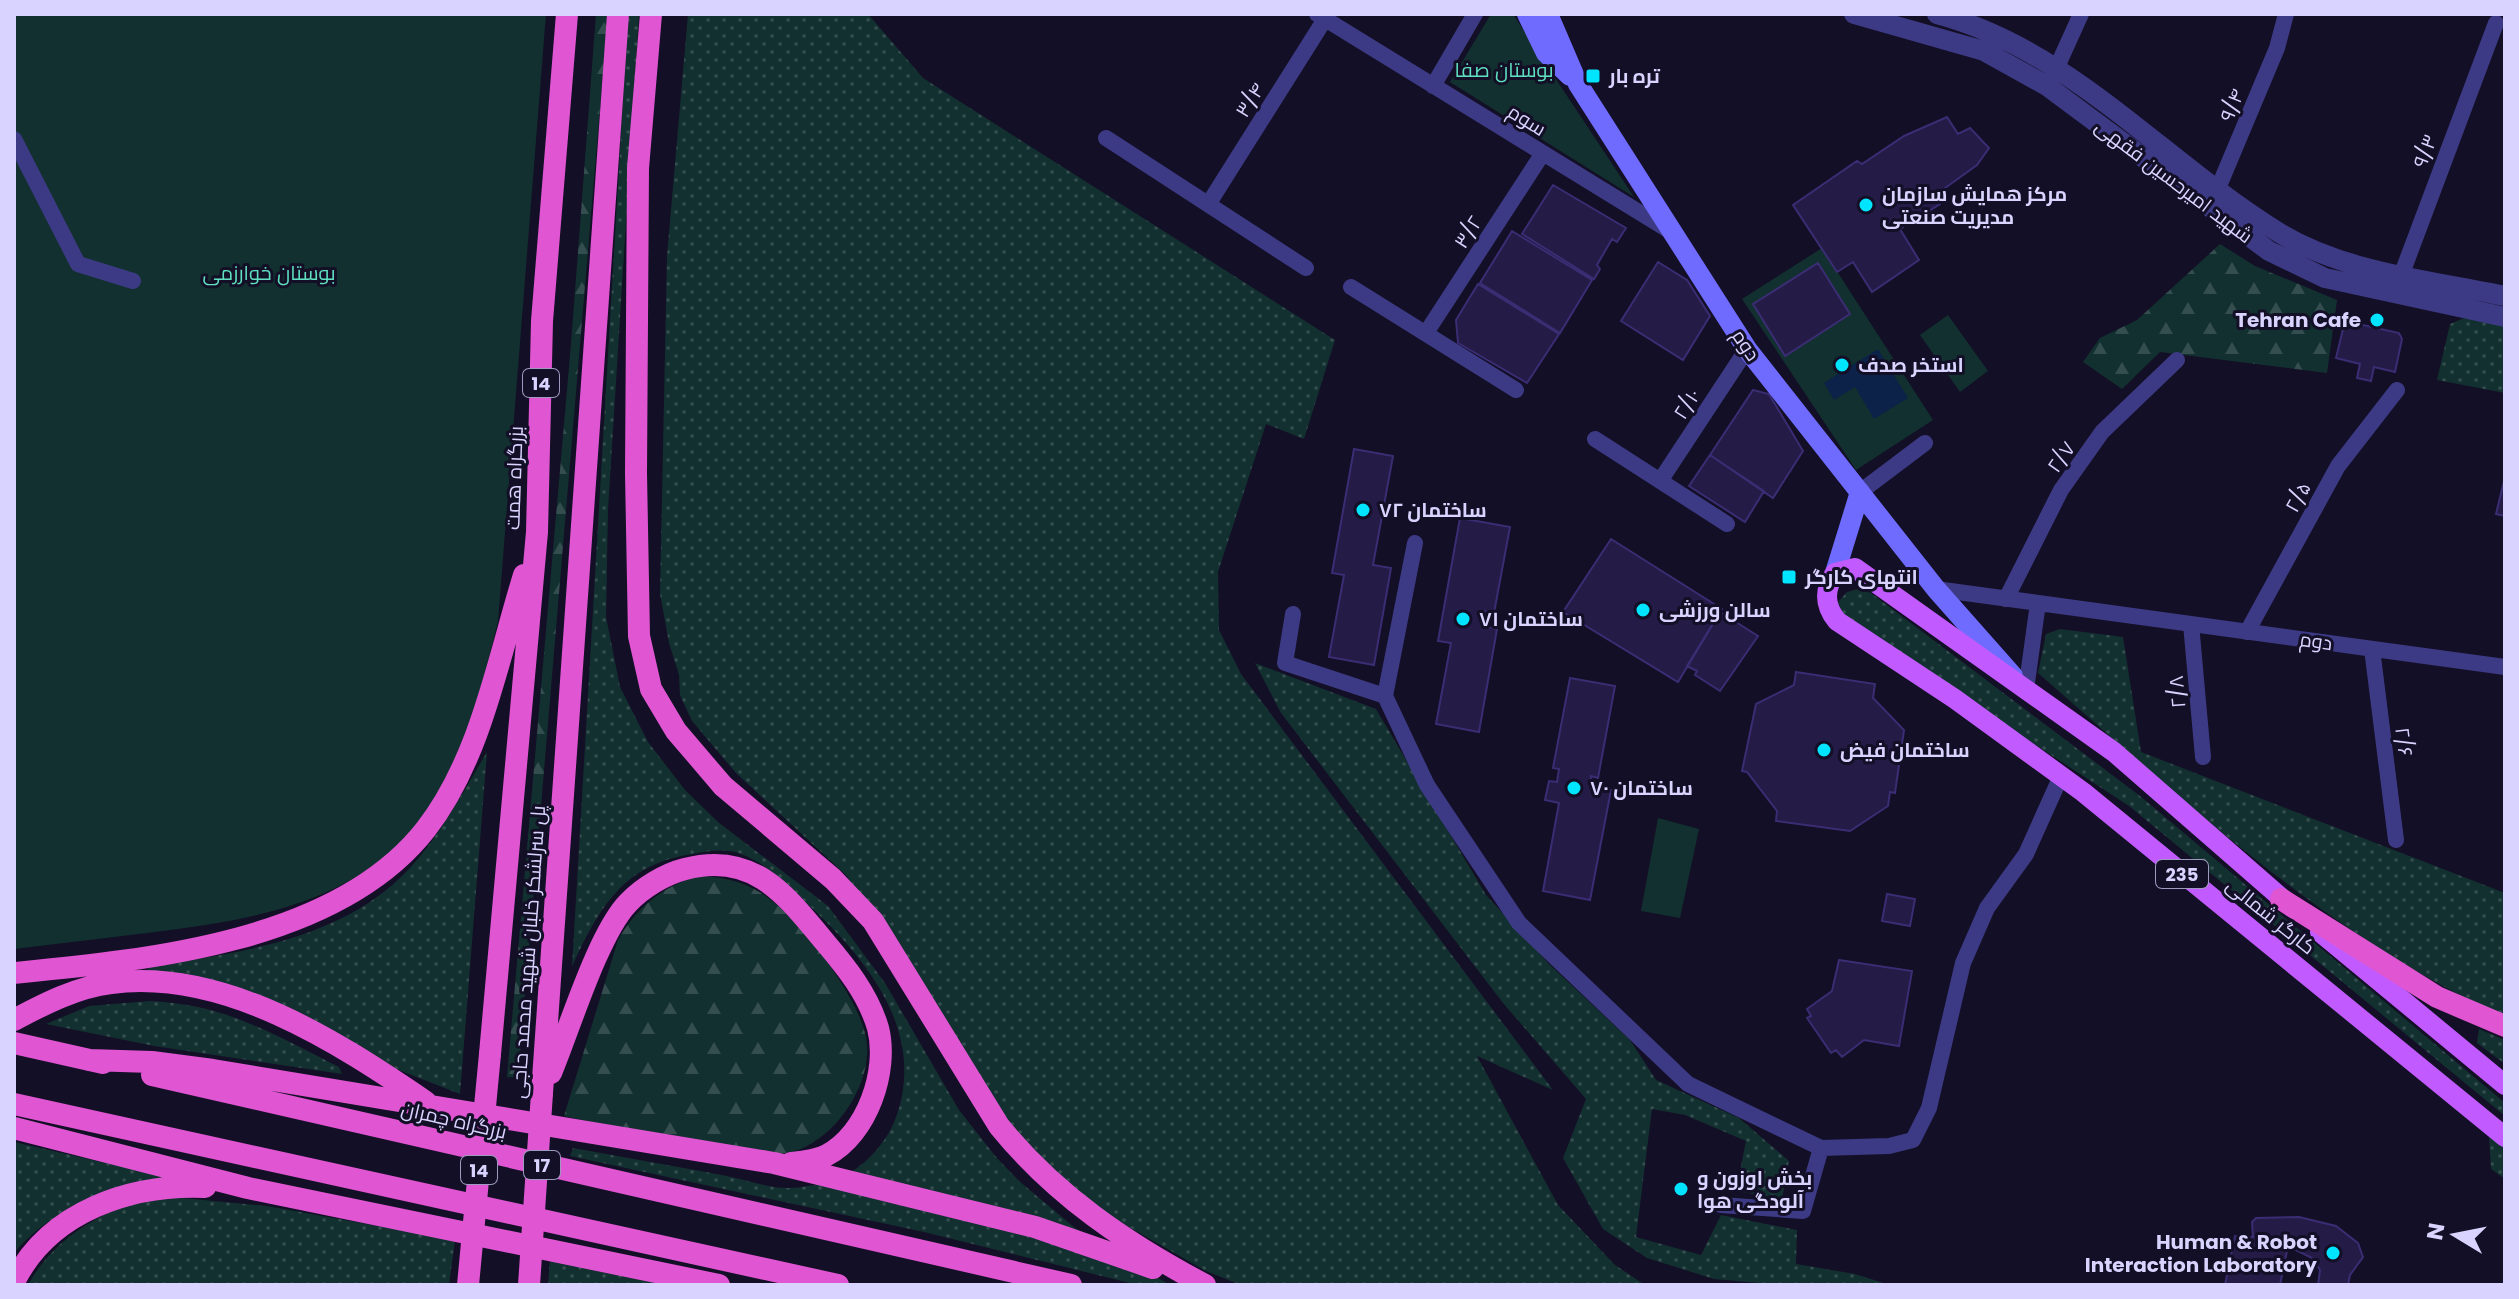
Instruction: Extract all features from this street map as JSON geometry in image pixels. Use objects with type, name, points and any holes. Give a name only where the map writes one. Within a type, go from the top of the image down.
[{"type":"highway","name":"بزرگراه همت","points":[[518,752],[537,532],[542,321],[567,14]]},
{"type":"highway","name":"پل سرلشکر خلبان شهید محمد حاجی","points":[[529,1285],[618,14]]},
{"type":"highway","points":[[651,14],[638,168],[636,458],[639,636],[651,689],[676,731],[723,786],[833,879],[873,921],[984,1103],[1023,1155],[1063,1194],[1112,1232],[1204,1285]]},
{"type":"highway","points":[[14,973],[118,960],[280,926],[352,894],[389,866],[427,827],[474,738],[537,532]]},
{"type":"highway","name":"پل سرلشکر خلبان شهید محمد حاجی","points":[[468,1285],[518,752]]},
{"type":"highway","points":[[542,1093],[600,949],[627,903],[675,871],[703,864],[734,865],[776,887],[801,913],[858,984],[878,1030],[878,1079],[855,1129],[825,1156],[774,1163]]},
{"type":"highway","points":[[2281,899],[2437,997],[2505,1026]]},
{"type":"highway","points":[[14,1020],[88,988],[112,983],[170,984],[229,997],[299,1023],[354,1052],[430,1105]]},
{"type":"highway","name":"بزرگراه چمران","points":[[14,1043],[1071,1285]]},
{"type":"highway","points":[[89,1060],[152,1062],[213,1070],[774,1163],[1035,1227],[1204,1285]]},
{"type":"highway","points":[[14,1104],[838,1285]]},
{"type":"highway","points":[[14,1128],[248,1188],[719,1285]]},
{"type":"highway","points":[[14,1282],[20,1270],[48,1238],[105,1202],[152,1188],[248,1188]]},
{"type":"main road","name":"دوم","points":[[1527,14],[1546,53],[1578,84]]},
{"type":"main road","name":"دوم","points":[[1548,14],[1578,84],[1747,349],[1936,589],[2026,690]]},
{"type":"main road","points":[[1835,573],[1860,492]]},
{"type":"main road","name":"کارگر شمالی","points":[[2505,1085],[2281,899],[2114,752],[1855,568],[1835,573],[1826,592],[1830,613],[2061,776],[2505,1137]]},
{"type":"street","points":[[1433,86],[1475,14]]},
{"type":"street","name":"شهید امیرحسین فقهی","points":[[1854,14],[1876,17],[1984,51],[2052,78]]},
{"type":"street","name":"شهید امیرحسین فقهی","points":[[1937,14],[1992,33],[2213,199],[2269,251],[2325,278],[2505,296]]},
{"type":"street","points":[[2052,78],[2081,14]]},
{"type":"street","name":"۹/۴","points":[[2213,199],[2277,48],[2286,14]]},
{"type":"street","name":"سوم","points":[[1321,16],[1676,235]]},
{"type":"street","name":"۳/۴","points":[[1209,203],[1321,16]]},
{"type":"street","name":"۹/۳","points":[[2398,284],[2496,23]]},
{"type":"street","points":[[1106,138],[1306,268]]},
{"type":"street","points":[[14,139],[78,264],[133,281]]},
{"type":"street","name":"۳/۲","points":[[1426,333],[1543,153]]},
{"type":"street","name":"شهید امیرحسین فقهی","points":[[2398,284],[2505,317]]},
{"type":"street","points":[[1351,287],[1516,390]]},
{"type":"street","name":"۲/۱۰","points":[[1660,481],[1747,349]]},
{"type":"street","name":"۲/۷","points":[[2006,599],[2061,490],[2102,432],[2177,360]]},
{"type":"street","name":"۲/۵","points":[[2247,632],[2338,466],[2397,390]]},
{"type":"street","points":[[1595,439],[1727,524]]},
{"type":"street","points":[[1860,492],[1925,443]]},
{"type":"street","points":[[1415,543],[1385,696],[1427,785],[1519,923],[1688,1084],[1821,1148],[1889,1146],[1913,1140],[1929,1108],[1963,963],[1987,908],[2026,854],[2061,776]]},
{"type":"street","name":"دوم","points":[[1936,589],[2372,649],[2504,663]]},
{"type":"street","points":[[2026,690],[2038,603]]},
{"type":"street","points":[[1293,614],[1285,663],[1385,696]]},
{"type":"street","name":"۲/۸","points":[[2191,624],[2203,757]]},
{"type":"street","name":"۲/۶","points":[[2372,649],[2396,840]]},
{"type":"street","points":[[1721,1205],[1803,1211],[1821,1148]]},
{"type":"green space","name":"بوستان خوارزمی","points":[[14,14],[546,14],[498,621],[467,732],[438,794],[412,830],[382,859],[348,881],[312,898],[231,920],[14,949]]},
{"type":"green space","points":[[596,14],[608,14],[518,1078],[507,1077],[571,344]]},
{"type":"green space","points":[[628,14],[639,14],[608,510],[606,617],[620,687],[648,742],[685,790],[718,822],[828,906],[885,983],[959,1110],[996,1157],[1019,1181],[1075,1228],[1170,1285],[1138,1285],[924,1232],[570,1156],[573,1148],[772,1187],[815,1185],[850,1173],[873,1153],[891,1129],[903,1089],[904,1059],[898,1031],[888,1004],[873,978],[855,953],[797,893],[771,871],[741,854],[717,851],[669,859],[631,879],[604,908],[572,967]]},
{"type":"green space","points":[[688,14],[868,14],[923,78],[1335,340],[1304,439],[1266,424],[1218,572],[1219,630],[1241,674],[1553,1090],[1477,1056],[1558,1205],[1615,1265],[1645,1285],[1241,1285],[1206,1271],[1106,1214],[1066,1183],[1011,1126],[847,876],[736,773],[692,721],[680,695],[679,675],[669,643],[660,594],[667,256]]},
{"type":"green space","name":"بوستان صفا","points":[[1491,14],[1513,14],[1634,197],[1450,82]]},
{"type":"green space","points":[[2220,244],[2255,266],[2337,300],[2327,373],[2160,352],[2122,389],[2083,362],[2100,338],[2137,320]]},
{"type":"green space","name":"استخر صدف","points":[[1822,248],[1933,420],[1856,470],[1742,299]]},
{"type":"green space","points":[[1948,315],[1988,371],[1960,392],[1920,335]]},
{"type":"green space","points":[[2464,318],[2505,326],[2505,393],[2437,380],[2450,324]]},
{"type":"green space","points":[[1858,589],[1871,593],[2140,796],[2505,1103],[2505,1116],[2129,806],[1846,621],[1838,602],[1847,592]]},
{"type":"green space","points":[[2060,629],[2123,637],[2141,752],[2505,893],[2505,1017],[2440,985],[2318,907],[2147,769],[2038,673],[2046,634]]},
{"type":"green space","points":[[1255,663],[1376,709],[1486,895],[1549,964],[1630,1040],[1656,1080],[1739,1118],[1789,1161],[1782,1199],[1736,1191],[1746,1141],[1685,1115],[1652,1109],[1636,1237],[1701,1255],[1721,1215],[1797,1230],[1796,1264],[1855,1274],[1890,1285],[1783,1285],[1714,1279],[1647,1258],[1603,1229],[1563,1158],[1586,1099],[1503,1003],[1281,713]]},
{"type":"green space","points":[[487,752],[460,1094],[146,971],[151,966],[220,955],[289,939],[353,912],[382,893],[421,856]]},
{"type":"green space","points":[[1658,818],[1699,829],[1680,918],[1641,911]]},
{"type":"green space","points":[[697,876],[738,882],[775,904],[823,956],[859,1016],[867,1051],[865,1070],[858,1089],[835,1124],[803,1148],[779,1154],[758,1153],[564,1116],[618,940],[633,918],[651,900],[672,886]]},
{"type":"green space","points":[[150,1001],[177,1003],[225,1014],[270,1032],[339,1067],[342,1074],[154,1046],[46,1024],[89,1006]]},
{"type":"green space","points":[[2479,1029],[2505,1040],[2505,1064],[2477,1043]]},
{"type":"green space","points":[[2489,1135],[2505,1148],[2505,1179],[2491,1169]]},
{"type":"green space","points":[[14,1142],[180,1180],[133,1189],[69,1210],[32,1235],[14,1253]]},
{"type":"green space","points":[[161,1196],[267,1206],[455,1240],[449,1285],[28,1285],[52,1252],[84,1226],[121,1207]]},
{"type":"green space","points":[[550,1259],[677,1285],[548,1285]]},
{"type":"water","points":[[1878,349],[1908,398],[1874,419],[1855,387],[1834,400],[1824,383]]},
{"type":"building","name":"مرکز همایش سازمان مدیریت صنعتی","points":[[1947,117],[1958,134],[1970,128],[1989,148],[1977,165],[1945,188],[1940,204],[1900,229],[1919,260],[1872,292],[1853,262],[1837,272],[1793,205],[1857,161],[1862,164],[1904,136]]},
{"type":"building","points":[[1553,185],[1626,228],[1617,242],[1612,239],[1597,265],[1600,269],[1594,279],[1522,234]]},
{"type":"building","points":[[1512,231],[1592,280],[1560,333],[1480,283]]},
{"type":"building","points":[[1658,262],[1687,280],[1710,316],[1683,360],[1621,321]]},
{"type":"building","points":[[1818,263],[1850,314],[1785,356],[1753,304]]},
{"type":"building","points":[[1478,284],[1559,334],[1527,383],[1458,343],[1456,320]]},
{"type":"building","points":[[2345,321],[2399,333],[2402,339],[2395,372],[2374,367],[2371,381],[2357,378],[2360,364],[2336,358]]},
{"type":"building","points":[[1753,390],[1769,394],[1803,451],[1773,498],[1710,455]]},
{"type":"building","name":"ساختمان ۷۲","points":[[1354,449],[1393,456],[1373,565],[1391,568],[1374,665],[1329,657],[1344,575],[1332,573]]},
{"type":"building","points":[[1710,455],[1764,491],[1745,522],[1689,486]]},
{"type":"building","points":[[2505,481],[2505,516],[2496,514]]},
{"type":"building","name":"ساختمان ۷۱","points":[[1460,518],[1510,527],[1494,613],[1485,611],[1483,626],[1497,629],[1479,732],[1436,724],[1451,643],[1438,641]]},
{"type":"building","name":"سالن ورزشی","points":[[1611,539],[1722,609],[1678,682],[1563,612]]},
{"type":"building","points":[[1720,612],[1758,636],[1720,691],[1687,666]]},
{"type":"building","name":"ساختمان فیض","points":[[1796,672],[1875,684],[1873,698],[1904,730],[1895,793],[1890,792],[1888,806],[1850,831],[1776,821],[1777,811],[1747,772],[1742,771],[1756,704],[1794,685]]},
{"type":"building","name":"ساختمان ۷۰","points":[[1570,678],[1615,686],[1598,778],[1591,776],[1590,786],[1611,790],[1590,900],[1543,891],[1559,803],[1545,800],[1549,781],[1557,782],[1559,769],[1553,768]]},
{"type":"building","points":[[1887,894],[1915,899],[1910,926],[1882,921]]},
{"type":"building","points":[[1839,960],[1912,971],[1899,1046],[1864,1040],[1842,1057],[1836,1050],[1831,1053],[1807,1018],[1811,1016],[1807,1009],[1832,991]]},
{"type":"building","name":"Human & Robot Interaction Laboratory","points":[[2299,1217],[2336,1226],[2358,1243],[2363,1257],[2350,1275],[2348,1285],[2318,1285],[2320,1270],[2312,1258],[2288,1246],[2280,1285],[2225,1285],[2235,1236],[2253,1237],[2252,1222],[2256,1218]]},
{"type":"place","name":"تره بار","points":[[1593,76]]},
{"type":"place","name":"مرکز همایش سازمان مدیریت صنعتی","points":[[1866,205]]},
{"type":"place","name":"Tehran Cafe","points":[[2377,320]]},
{"type":"place","name":"استخر صدف","points":[[1842,365]]},
{"type":"place","name":"ساختمان ۷۲","points":[[1363,510]]},
{"type":"place","name":"انتهای کارگر","points":[[1789,577]]},
{"type":"place","name":"سالن ورزشی","points":[[1643,610]]},
{"type":"place","name":"ساختمان ۷۱","points":[[1463,619]]},
{"type":"place","name":"ساختمان فیض","points":[[1824,750]]},
{"type":"place","name":"ساختمان ۷۰","points":[[1574,788]]},
{"type":"place","name":"بخش اوزون و آلودگی هوا","points":[[1681,1189]]},
{"type":"place","name":"Human & Robot Interaction Laboratory","points":[[2333,1253]]}]
